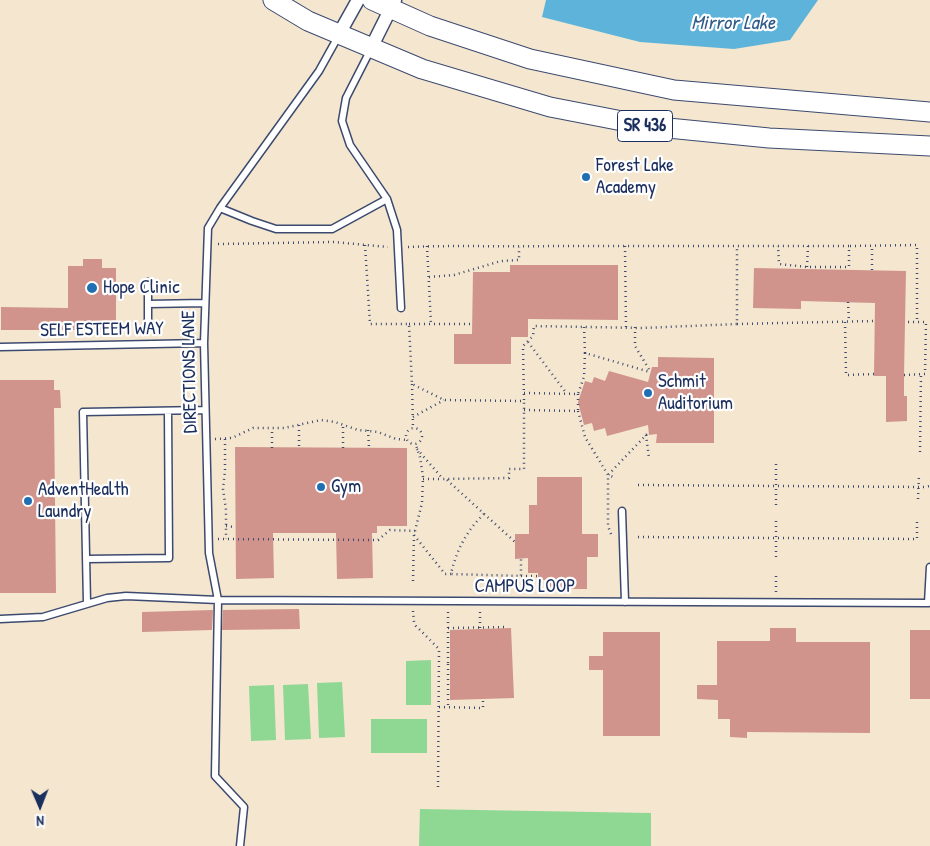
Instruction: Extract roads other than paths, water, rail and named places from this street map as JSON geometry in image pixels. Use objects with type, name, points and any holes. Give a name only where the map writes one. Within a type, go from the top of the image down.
[{"type":"main road","name":"SR 436","points":[[273,0],[308,21],[422,69],[550,107],[648,126],[769,138],[930,146]]},
{"type":"main road","name":"SR 436","points":[[372,0],[393,4],[430,26],[530,59],[674,90],[930,112]]},
{"type":"street","points":[[339,34],[358,0]]},
{"type":"street","points":[[372,48],[393,4]]},
{"type":"lane","name":"DIRECTIONS LANE","points":[[240,846],[244,807],[215,776],[218,600],[209,553],[204,343],[208,228],[220,208],[319,71],[339,34]]},
{"type":"lane","points":[[372,48],[346,98],[342,121],[350,145],[387,198],[397,230],[401,308]]},
{"type":"lane","points":[[220,208],[276,229],[332,229],[387,198]]},
{"type":"lane","points":[[148,282],[148,326]]},
{"type":"lane","points":[[148,304],[204,303]]},
{"type":"lane","name":"SELF ESTEEM WAY","points":[[0,347],[204,343]]},
{"type":"lane","points":[[87,603],[83,412],[205,410]]},
{"type":"lane","points":[[86,559],[169,558],[168,411]]},
{"type":"lane","points":[[622,511],[625,602]]},
{"type":"lane","name":"CAMPUS LOOP","points":[[0,619],[43,617],[87,603],[126,596],[218,600],[929,603],[930,567]]},
{"type":"water","name":"Mirror Lake","points":[[546,0],[818,0],[790,40],[734,49],[640,42],[542,17]]},
{"type":"place","name":"Forest Lake Academy","points":[[586,177]]},
{"type":"place","name":"Hope Clinic","points":[[92,288]]},
{"type":"place","name":"Schmit Auditorium","points":[[648,393]]},
{"type":"place","name":"Gym","points":[[321,487]]},
{"type":"place","name":"AdventHealth Laundry","points":[[28,501]]}]
